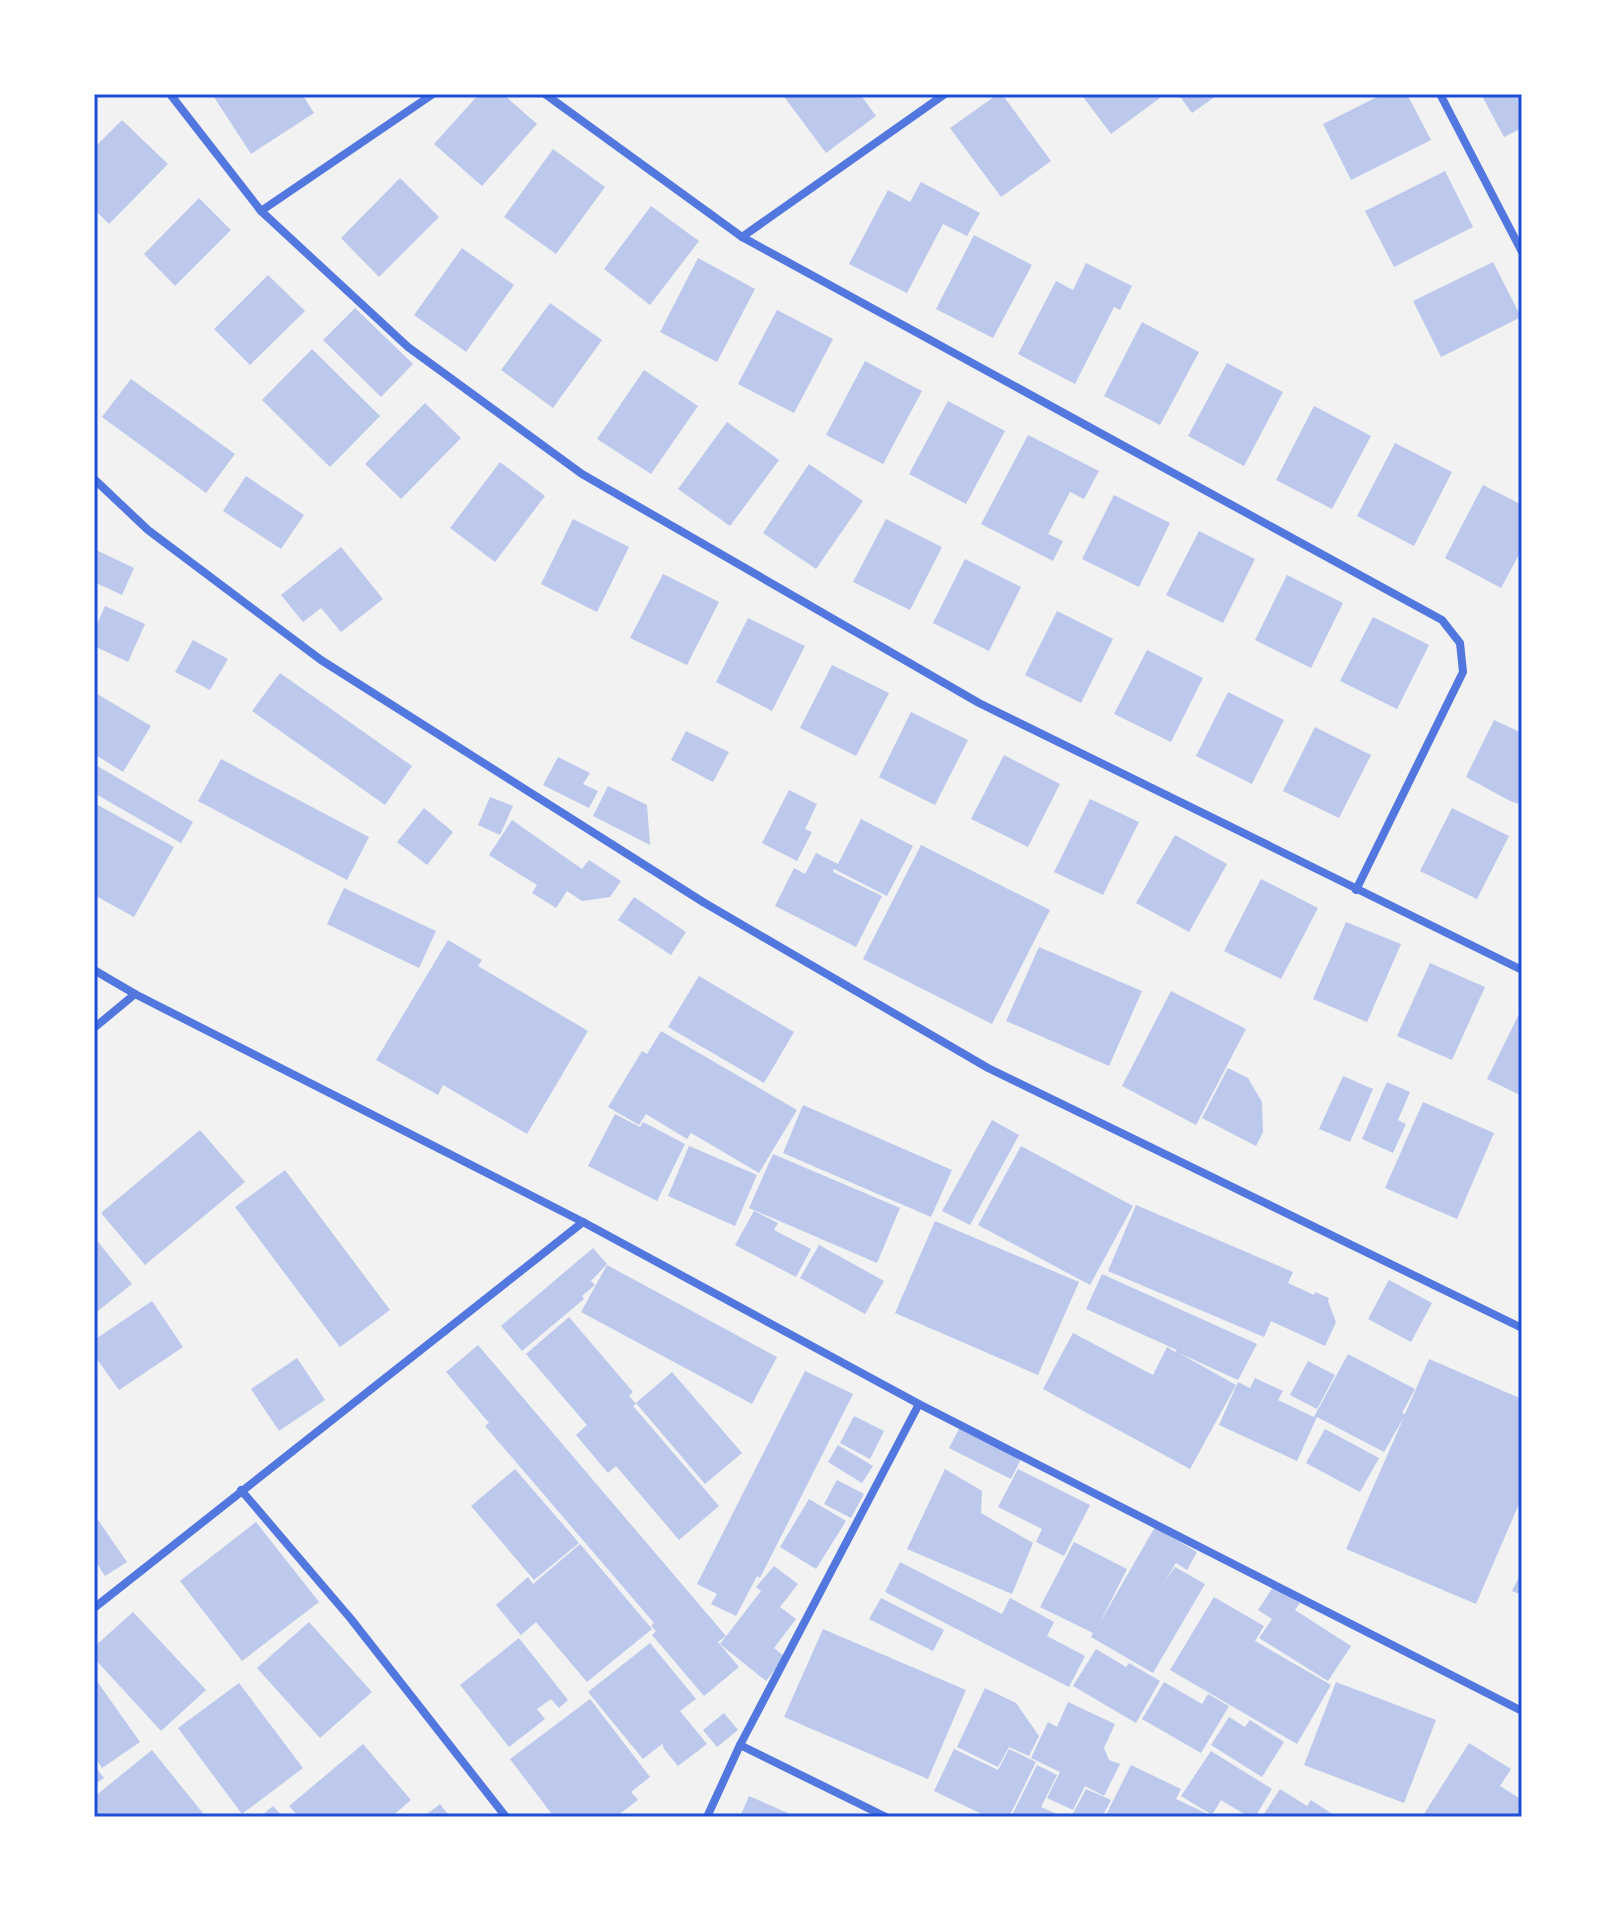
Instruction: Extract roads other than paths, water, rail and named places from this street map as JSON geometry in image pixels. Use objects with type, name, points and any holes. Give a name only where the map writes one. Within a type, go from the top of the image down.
[{"type":"street","points":[[170,94],[261,211],[408,347],[582,474],[979,703],[1522,970]]},
{"type":"street","points":[[261,211],[433,94]]},
{"type":"street","points":[[545,94],[742,237],[1442,620],[1460,643],[1463,672],[1356,890]]},
{"type":"street","points":[[742,237],[945,94]]},
{"type":"street","points":[[1440,94],[1522,252]]},
{"type":"street","points":[[94,479],[148,530],[321,660],[703,902],[988,1068],[1522,1328]]},
{"type":"street","points":[[94,970],[135,994],[583,1222],[919,1404],[1522,1711]]},
{"type":"street","points":[[94,1028],[135,994]]},
{"type":"street","points":[[94,1608],[583,1222]]},
{"type":"street","points":[[707,1817],[740,1745],[919,1404]]},
{"type":"street","points":[[241,1490],[351,1619],[506,1817]]},
{"type":"street","points":[[740,1745],[886,1817]]}]
